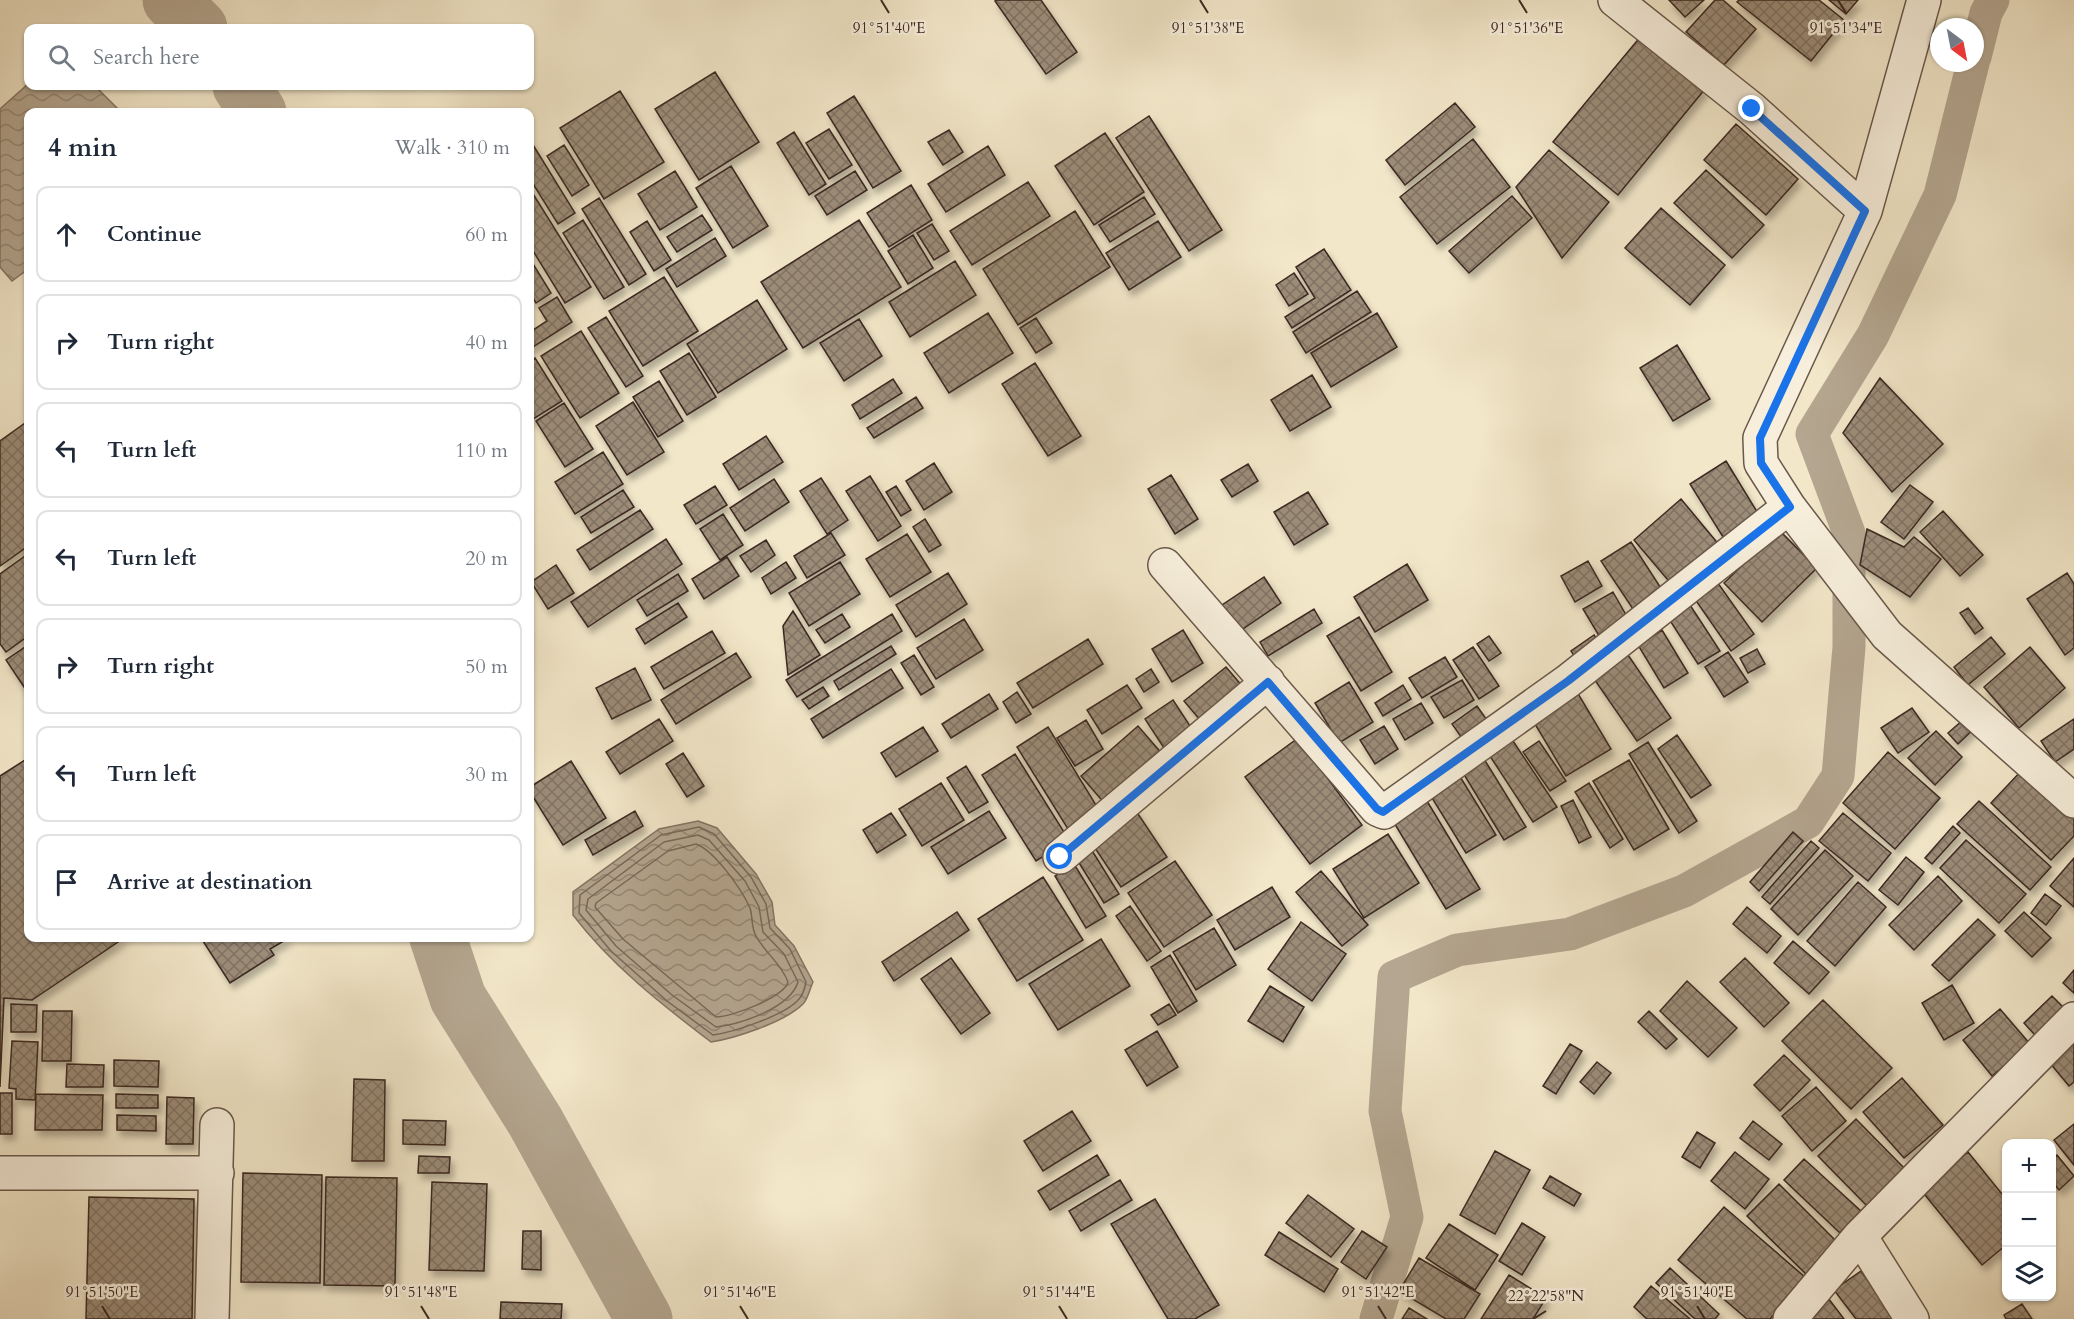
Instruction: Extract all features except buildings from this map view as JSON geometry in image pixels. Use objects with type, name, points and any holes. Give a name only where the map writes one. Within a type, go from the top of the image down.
[{"type":"street","points":[[1615,0],[1752,109],[1865,211]]},
{"type":"street","points":[[1924,0],[1865,211],[1760,438],[1761,463],[1790,507],[1887,635],[2074,801]]},
{"type":"street","points":[[1165,565],[1377,809],[1383,812],[1568,681],[1790,507]]},
{"type":"street","points":[[1060,857],[1268,682]]},
{"type":"street","points":[[1790,1319],[1860,1236],[2074,1019]]},
{"type":"street","points":[[212,1319],[218,1125]]},
{"type":"street","points":[[0,1173],[217,1173]]},
{"type":"street","points":[[1860,1236],[1912,1319]]},
{"type":"water","points":[[24,88],[24,90],[99,90],[117,108],[24,108],[24,272],[12,281],[0,267],[0,109]]},
{"type":"water","points":[[698,821],[717,828],[756,874],[772,902],[775,925],[794,946],[813,982],[805,1002],[785,1017],[746,1033],[711,1042],[620,967],[573,915],[573,892],[659,829]]},
{"type":"waterway","points":[[171,0],[195,24]]},
{"type":"waterway","points":[[1984,21],[1993,0]]},
{"type":"waterway","points":[[1376,1319],[1407,1217],[1385,1111],[1394,977],[1457,950],[1570,934],[1684,891],[1808,822],[1838,776],[1849,647],[1849,533],[1812,434],[1873,335],[1940,195],[1971,72]]},
{"type":"waterway","points":[[244,90],[255,108]]},
{"type":"waterway","points":[[439,942],[458,998],[535,1121],[644,1319]]},
{"type":"route","points":[[1060,857],[1268,682],[1377,809],[1383,812],[1568,681],[1790,507],[1761,463],[1760,438],[1865,211],[1752,109]]}]
